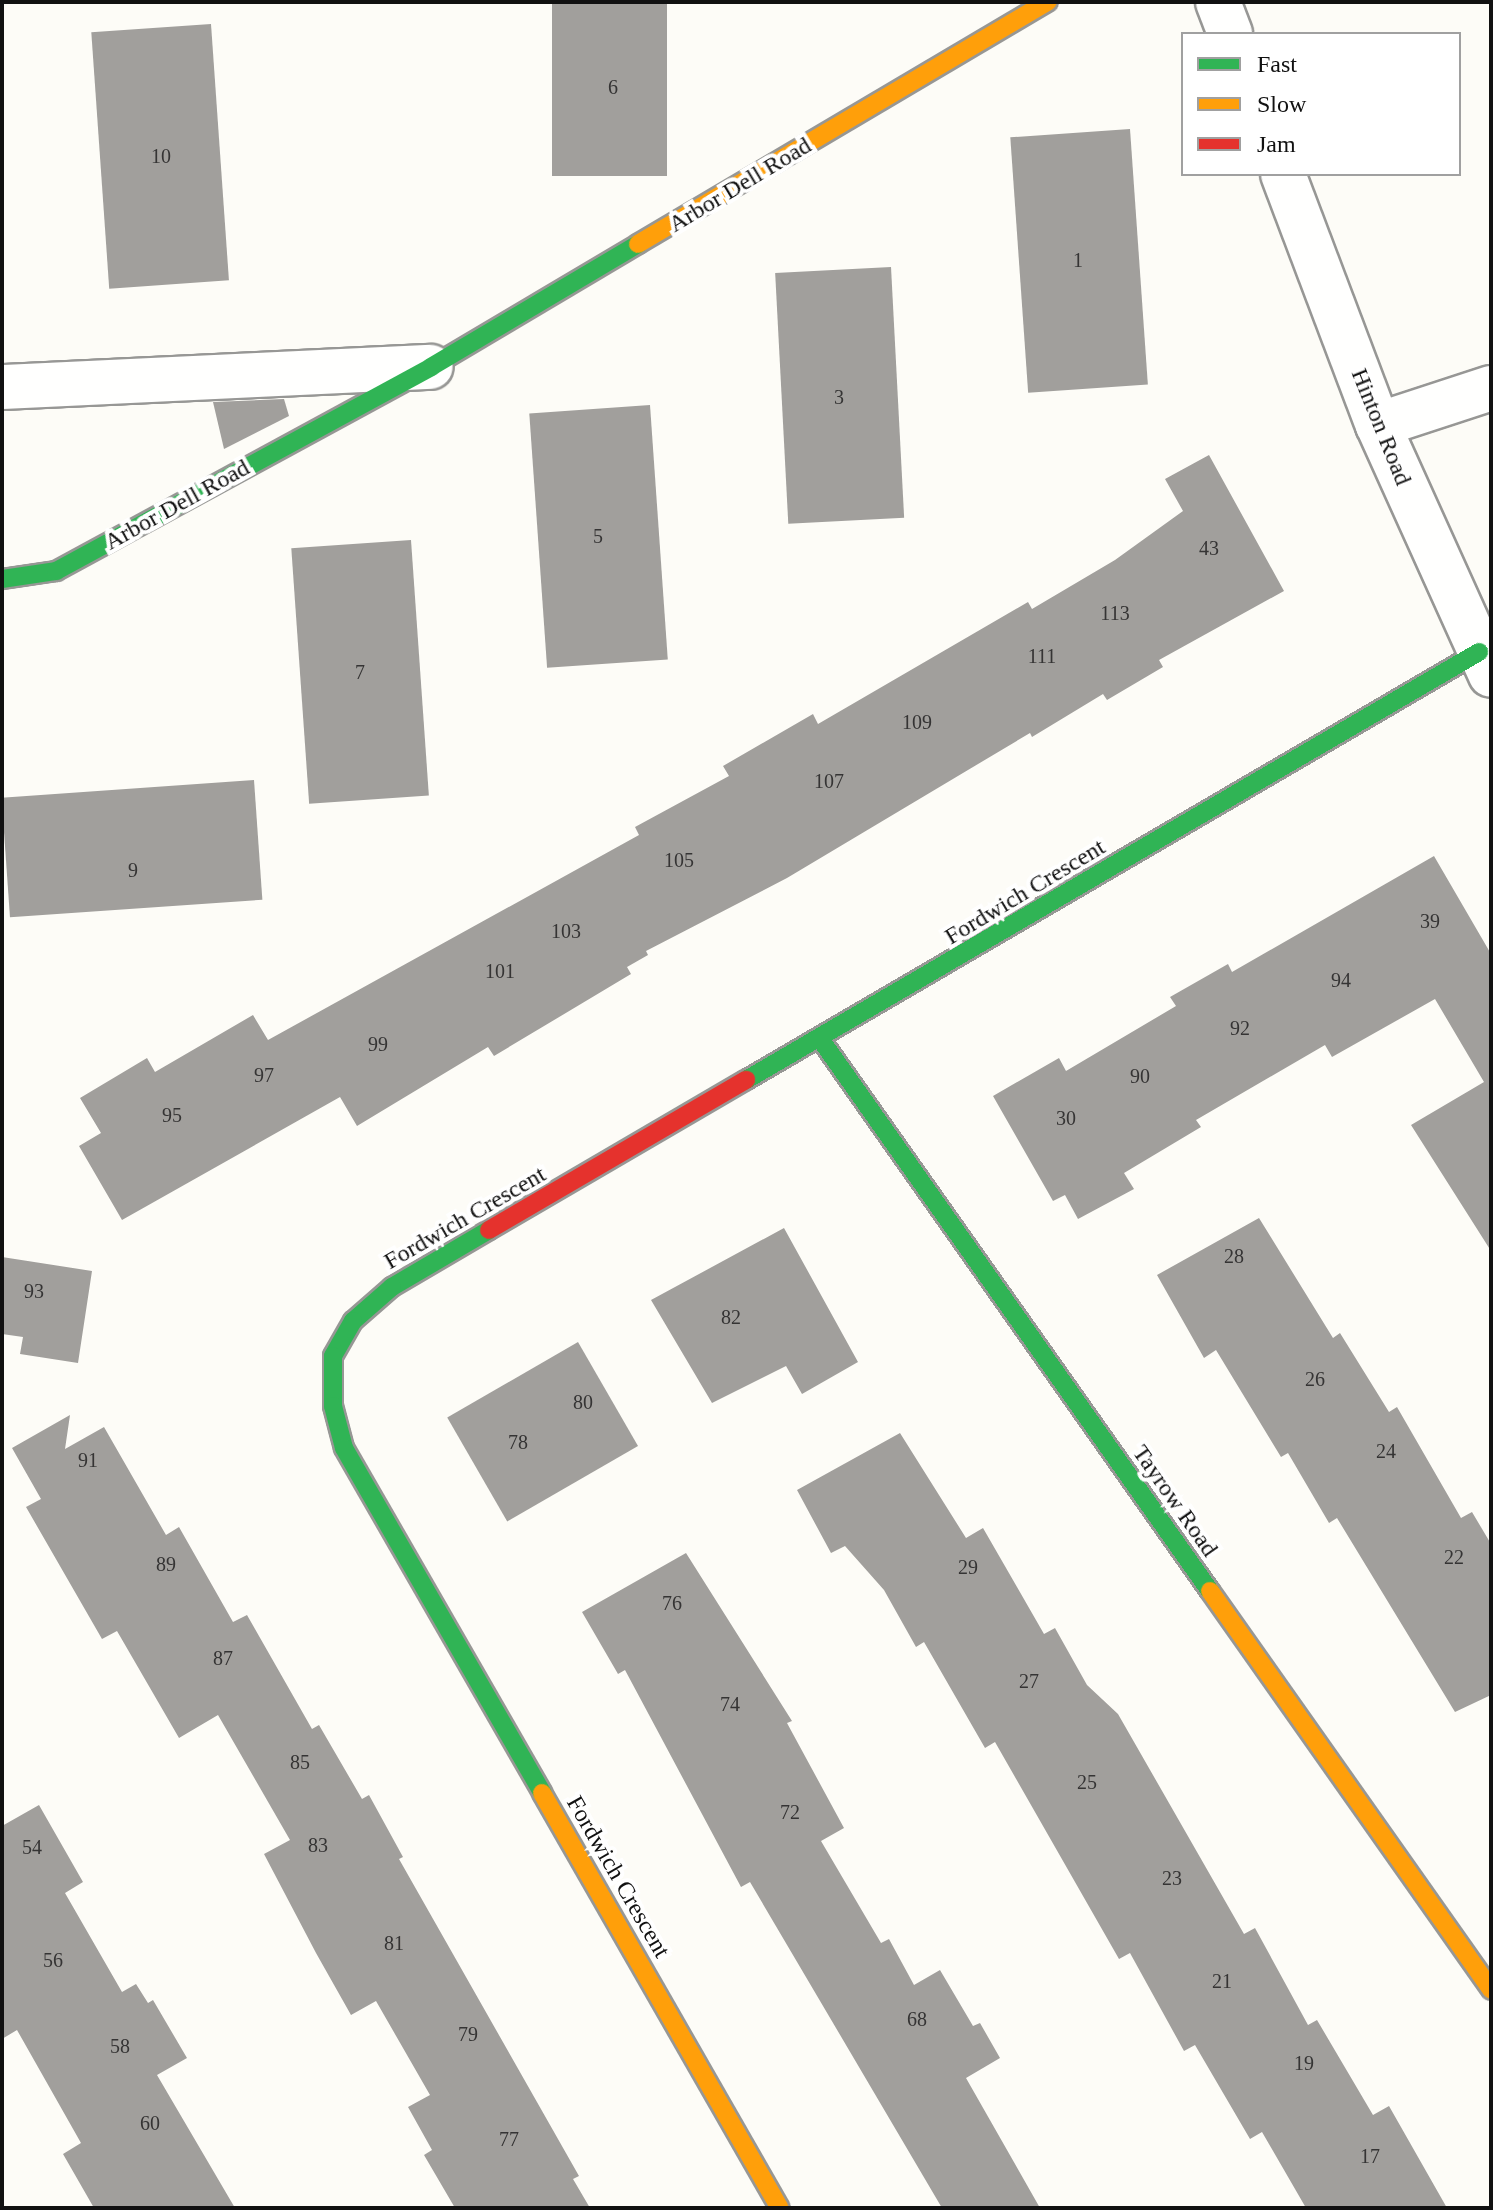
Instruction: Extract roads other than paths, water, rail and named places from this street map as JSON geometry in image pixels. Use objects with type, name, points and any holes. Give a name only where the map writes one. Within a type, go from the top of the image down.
[{"type":"street","name":"Arbor Dell Road","points":[[2,579],[56,571],[431,367],[1048,2]]},
{"type":"street","points":[[1218,2],[1229,32]]},
{"type":"street","name":"Hinton Road","points":[[1284,176],[1378,425],[1485,664]]},
{"type":"street","name":"Arbor Dell Road","points":[[2,387],[431,367]]},
{"type":"street","points":[[1378,425],[1491,388]]},
{"type":"street","name":"Fordwich Crescent","points":[[780,2208],[344,1448],[333,1406],[333,1356],[353,1321],[392,1287],[1485,664]]},
{"type":"street","name":"Tayrow Road","points":[[821,1040],[1491,1990]]}]
